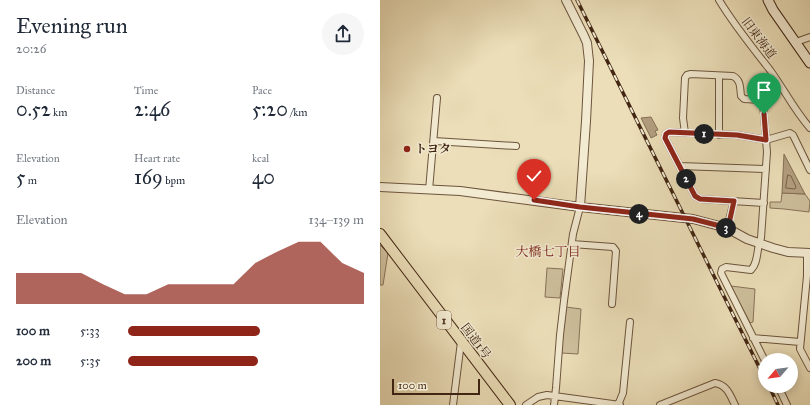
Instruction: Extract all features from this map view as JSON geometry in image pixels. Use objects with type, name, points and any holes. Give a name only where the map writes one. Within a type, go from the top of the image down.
[{"type":"highway","name":"国道1号","points":[[380,234],[510,405]]},
{"type":"main road","points":[[768,0],[773,10],[810,63]]},
{"type":"street","points":[[554,405],[564,301],[572,244],[580,207],[589,60],[587,43],[566,0]]},
{"type":"street","name":"旧東海道","points":[[719,0],[738,30],[780,85],[794,108],[810,128]]},
{"type":"street","points":[[796,42],[810,37]]},
{"type":"street","points":[[684,133],[683,118],[685,78],[687,75],[733,76],[739,81],[741,96],[744,99],[761,100],[763,103],[766,140],[766,169],[761,238],[758,244],[755,266],[751,270],[726,267],[722,269],[721,272],[761,353]]},
{"type":"street","points":[[718,135],[719,76]]},
{"type":"street","points":[[429,190],[437,98]]},
{"type":"street","points":[[764,203],[700,199],[695,196],[665,138],[666,134],[669,132],[737,135],[766,140],[790,133],[810,170]]},
{"type":"street","points":[[434,141],[516,146]]},
{"type":"street","points":[[680,166],[766,169]]},
{"type":"street","points":[[380,187],[460,190],[580,207],[693,219],[728,228],[758,244],[788,252],[809,253],[800,349],[810,368]]},
{"type":"street","points":[[728,228],[734,201]]},
{"type":"street","points":[[572,244],[613,247],[616,251],[612,304]]},
{"type":"street","points":[[526,405],[538,397],[547,395],[619,405],[623,393],[630,322]]},
{"type":"street","points":[[753,338],[800,342]]},
{"type":"street","points":[[453,405],[461,342]]},
{"type":"street","points":[[660,405],[715,383],[724,386],[735,405]]},
{"type":"street","points":[[782,393],[788,405]]},
{"type":"shaded area","points":[[782,193],[805,194],[810,201],[809,212],[770,208],[770,202],[781,202]]},
{"type":"shaded area","points":[[380,245],[388,253],[383,285],[380,285]]},
{"type":"shaded area","points":[[547,268],[563,269],[560,298],[545,297]]},
{"type":"shaded area","points":[[731,286],[755,289],[753,322],[750,323]]},
{"type":"shaded area","points":[[566,307],[581,309],[578,354],[561,353]]},
{"type":"water","points":[[651,117],[658,130],[655,131],[657,135],[651,138],[641,118]]},
{"type":"water","points":[[784,154],[805,194],[782,193]]},
{"type":"railway","points":[[577,0],[758,365]]},
{"type":"railway","points":[[772,393],[778,405]]},
{"type":"place","name":"トヨタ","points":[[407,149]]},
{"type":"district","name":"大橋七丁目","points":[[548,252]]},
{"type":"route","points":[[534,200],[580,207],[693,219],[728,228],[734,201],[700,199],[695,196],[665,138],[666,134],[669,132],[737,135],[766,140],[764,114]]}]
